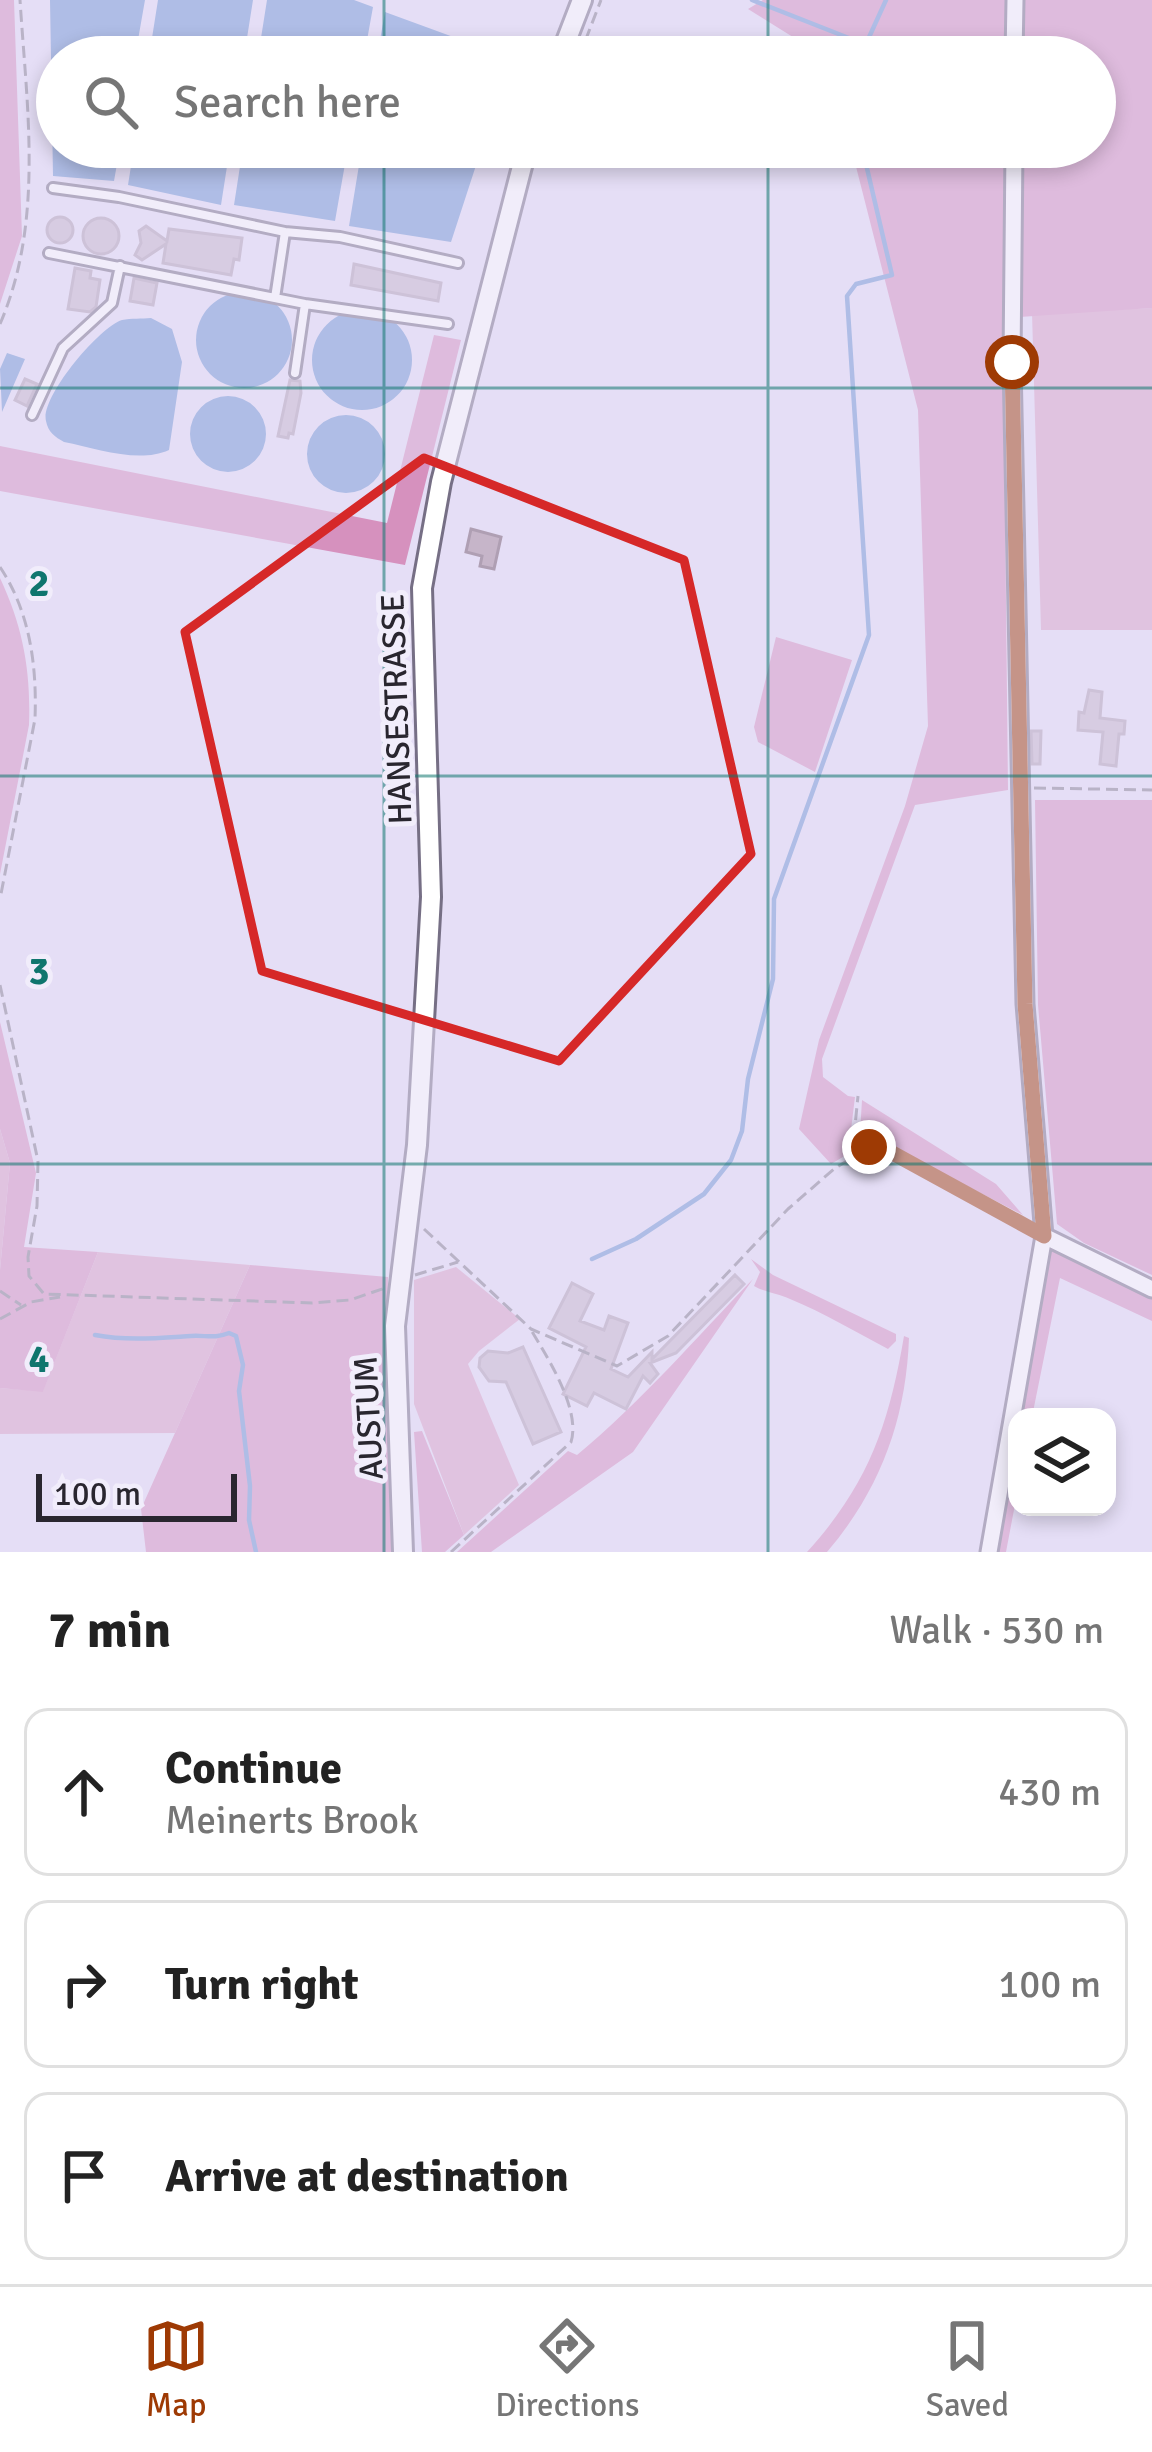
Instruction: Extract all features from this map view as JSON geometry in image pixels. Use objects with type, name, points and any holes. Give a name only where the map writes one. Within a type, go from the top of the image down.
[{"type":"street","points":[[568,36],[582,0]]},
{"type":"street","points":[[1014,36],[1015,0]]},
{"type":"street","name":"HANSESTRASSE","points":[[405,1278],[430,940],[421,616],[425,555],[521,168]]},
{"type":"street","points":[[989,1552],[1044,1236],[1025,1004],[1012,362],[1014,168]]},
{"type":"street","points":[[1044,1236],[1152,1289]]},
{"type":"street","name":"AUSTUM","points":[[404,1552],[395,1372],[405,1278]]},
{"type":"lane","points":[[52,188],[119,196],[458,263]]},
{"type":"lane","points":[[275,298],[284,232]]},
{"type":"lane","points":[[49,253],[305,304],[448,324]]},
{"type":"lane","points":[[32,415],[63,348],[112,303],[120,266]]},
{"type":"lane","points":[[296,373],[305,304]]},
{"type":"path","points":[[0,324],[27,238],[28,139],[20,0]]},
{"type":"path","points":[[587,36],[601,0]]},
{"type":"path","points":[[0,567],[26,623],[36,692],[35,719],[0,898]]},
{"type":"path","points":[[1022,788],[1152,790]]},
{"type":"path","points":[[0,985],[40,1174],[28,1256],[29,1276],[44,1294],[312,1303],[350,1300],[460,1262]]},
{"type":"path","points":[[852,1158],[858,1096]]},
{"type":"path","points":[[531,1329],[617,1366],[668,1336],[788,1209],[869,1147],[887,1150],[1044,1236]]},
{"type":"path","points":[[416,1241],[419,1224],[531,1329],[556,1372],[575,1430],[572,1442],[451,1552]]},
{"type":"path","points":[[405,1278],[414,1259]]},
{"type":"path","points":[[0,1292],[23,1306]]},
{"type":"path","points":[[0,1319],[23,1306],[68,1296]]},
{"type":"highlighted area","points":[[424,458],[684,560],[751,854],[559,1061],[262,971],[185,632]]},
{"type":"shaded area","points":[[0,0],[14,0],[22,236],[0,304]]},
{"type":"shaded area","points":[[763,0],[1152,0],[1152,308],[1003,318],[1008,790],[915,805],[822,1059],[823,1077],[855,1097],[848,1154],[831,1164],[799,1129],[819,1040],[905,806],[928,726],[918,410],[856,168],[1116,168],[1116,36],[791,36],[748,9]]},
{"type":"shaded area","points":[[1152,308],[1152,630],[1041,630],[1032,313]]},
{"type":"shaded area","points":[[434,335],[461,340],[405,565],[0,491],[0,446],[387,523]]},
{"type":"shaded area","points":[[0,578],[20,632],[29,725],[0,874]]},
{"type":"shaded area","points":[[776,637],[852,660],[815,772],[758,742],[754,727]]},
{"type":"shaded area","points":[[1035,800],[1152,800],[1152,1275],[1084,1243],[1057,1224],[1038,1005]]},
{"type":"shaded area","points":[[0,1022],[36,1173],[24,1247],[98,1252],[43,1392],[0,1388],[0,1270],[10,1163],[0,1129]]},
{"type":"shaded area","points":[[862,1100],[996,1184],[1023,1215],[892,1147],[876,1143],[859,1149]]},
{"type":"shaded area","points":[[0,1129],[10,1163],[0,1270]]},
{"type":"shaded area","points":[[1044,1236],[1152,1289],[1152,1321],[1060,1278],[1034,1408],[1014,1408]]},
{"type":"shaded area","points":[[98,1252],[250,1265],[175,1433],[0,1434],[0,1388],[43,1391]]},
{"type":"shaded area","points":[[751,1259],[773,1275],[896,1334],[896,1341],[888,1349],[815,1310],[754,1286],[760,1272]]},
{"type":"shaded area","points":[[250,1265],[388,1277],[387,1368],[396,1552],[146,1552],[141,1509]]},
{"type":"shaded area","points":[[456,1267],[520,1319],[468,1364],[519,1485],[464,1535],[414,1404],[414,1280]]},
{"type":"shaded area","points":[[753,1279],[633,1452],[491,1552],[457,1552],[568,1451],[577,1455],[601,1435]]},
{"type":"shaded area","points":[[904,1336],[909,1338],[902,1397],[875,1479],[827,1552],[807,1552],[846,1502],[873,1452]]},
{"type":"shaded area","points":[[422,1431],[464,1535],[445,1552],[422,1552],[414,1432]]},
{"type":"shaded area","points":[[1008,1443],[1008,1516],[1013,1516],[1006,1552],[989,1552]]},
{"type":"water","points":[[50,0],[145,0],[139,36],[51,36]]},
{"type":"water","points":[[158,0],[253,0],[247,36],[152,36]]},
{"type":"water","points":[[267,0],[354,0],[373,7],[368,36],[261,36]]},
{"type":"water","points":[[385,12],[451,36],[381,36]]},
{"type":"water","points":[[53,168],[116,168],[114,181],[53,176]]},
{"type":"water","points":[[131,168],[227,168],[221,205],[128,185]]},
{"type":"water","points":[[240,168],[344,168],[335,221],[234,205]]},
{"type":"water","points":[[359,168],[475,168],[451,242],[349,226]]},
{"type":"water","points":[[235,292],[253,292],[284,313],[292,340],[289,359],[271,380],[253,388],[235,388],[204,367],[196,349],[196,331],[217,300]]},
{"type":"water","points":[[362,310],[381,314],[397,325],[408,341],[412,360],[408,379],[397,395],[381,406],[362,410],[343,406],[327,395],[316,379],[312,360],[316,341],[327,325],[343,314]]},
{"type":"water","points":[[151,318],[172,329],[182,362],[169,450],[131,455],[64,442],[55,436],[47,425],[47,410],[73,365],[112,326],[122,320]]},
{"type":"water","points":[[7,353],[25,359],[2,412],[0,369]]},
{"type":"water","points":[[228,396],[255,407],[266,434],[255,461],[228,472],[201,461],[190,434],[201,407]]},
{"type":"water","points":[[346,415],[373,427],[385,454],[373,481],[346,493],[319,481],[307,454],[319,427]]},
{"type":"building","points":[[60,217],[73,230],[60,243],[47,230]]},
{"type":"building","points":[[101,218],[114,223],[119,236],[114,249],[101,254],[88,249],[83,236],[88,223]]},
{"type":"building","points":[[146,226],[167,241],[169,229],[242,238],[239,260],[234,259],[231,275],[163,263],[166,244],[142,260],[135,255],[141,243],[139,231]]},
{"type":"building","points":[[354,264],[441,283],[438,301],[351,285]]},
{"type":"building","points":[[75,268],[91,271],[90,278],[100,280],[96,307],[90,312],[68,309]]},
{"type":"building","points":[[134,278],[157,283],[153,305],[130,301]]},
{"type":"building","points":[[25,379],[37,384],[27,406],[15,400]]},
{"type":"building","points":[[290,380],[300,381],[301,393],[293,434],[288,438],[278,436]]},
{"type":"building","points":[[471,529],[501,537],[494,569],[480,566],[482,556],[466,552]]},
{"type":"building","points":[[1089,690],[1102,692],[1100,718],[1125,721],[1116,766],[1100,764],[1103,732],[1078,730],[1079,712],[1084,713]]},
{"type":"building","points":[[1031,731],[1041,731],[1040,764],[1032,764]]},
{"type":"building","points":[[735,1275],[744,1284],[676,1353],[650,1363],[658,1374],[650,1383],[643,1376],[626,1409],[594,1393],[587,1406],[563,1394],[586,1347],[549,1328],[572,1283],[593,1294],[580,1321],[604,1330],[609,1316],[628,1323],[611,1369],[628,1377]]},
{"type":"building","points":[[523,1347],[561,1432],[533,1444],[506,1382],[489,1381],[479,1367],[488,1351],[508,1353]]},
{"type":"waterway","points":[[752,0],[844,36]]},
{"type":"waterway","points":[[870,36],[886,0]]},
{"type":"waterway","points":[[592,1259],[636,1239],[704,1194],[731,1160],[742,1131],[748,1079],[773,979],[774,899],[869,635],[847,296],[856,284],[892,275],[867,168]]},
{"type":"waterway","points":[[95,1335],[236,1336],[243,1365],[239,1391],[250,1486],[249,1520],[256,1552]]},
{"type":"route","points":[[869,1147],[887,1150],[1044,1236],[1025,1004],[1012,362]]}]
